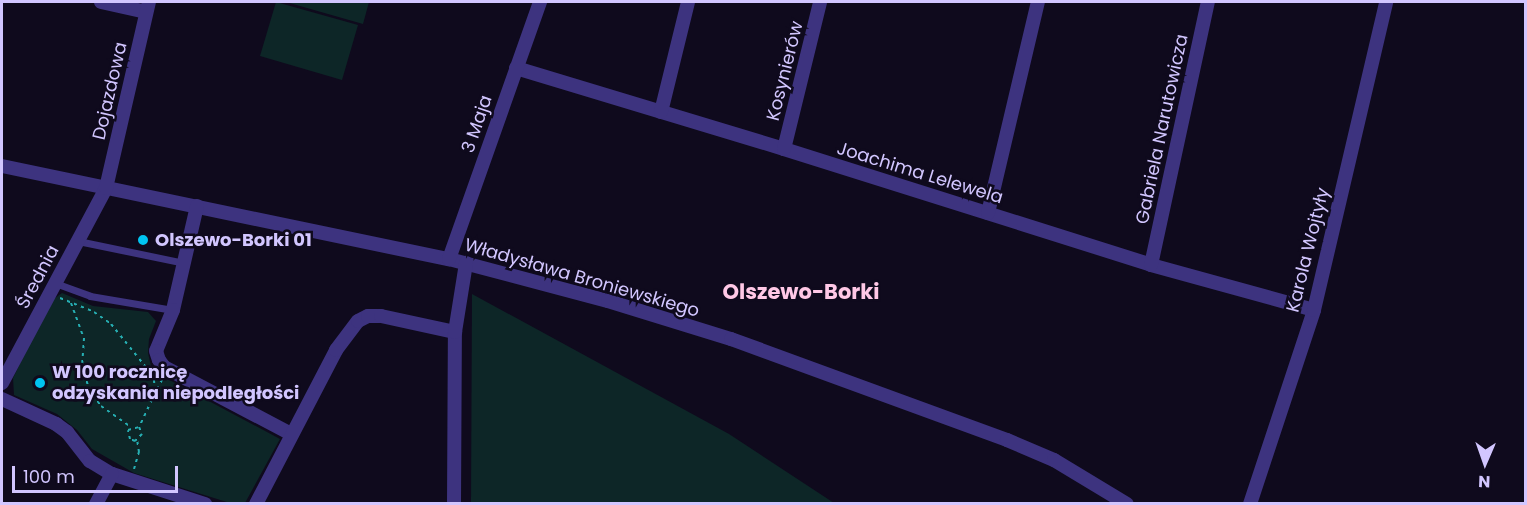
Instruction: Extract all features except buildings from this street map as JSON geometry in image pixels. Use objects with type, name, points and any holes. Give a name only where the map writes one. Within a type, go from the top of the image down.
[{"type":"street","points":[[101,2],[148,7]]},
{"type":"street","name":"3 Maja","points":[[449,259],[540,2]]},
{"type":"street","points":[[661,112],[688,2]]},
{"type":"street","name":"Kosynierów","points":[[784,149],[820,2]]},
{"type":"street","points":[[988,213],[1038,2]]},
{"type":"street","name":"Gabriela Narutowicza","points":[[1151,265],[1208,2]]},
{"type":"street","name":"Karola Wojtyły","points":[[1250,504],[1314,310],[1386,2]]},
{"type":"street","name":"Dojazdowa","points":[[106,188],[148,7]]},
{"type":"street","name":"Joachima Lelewela","points":[[516,68],[784,149],[1151,265],[1314,310]]},
{"type":"street","name":"Władysława Broniewskiego","points":[[2,166],[466,262],[608,301],[731,339],[974,428],[1054,460],[1127,504]]},
{"type":"street","name":"Średnia","points":[[2,383],[60,285],[78,241],[106,188]]},
{"type":"street","points":[[197,206],[173,310],[156,351],[164,367],[291,434]]},
{"type":"street","points":[[454,504],[455,332],[466,262]]},
{"type":"street","points":[[256,504],[336,350],[358,321],[368,316],[381,316],[455,332]]},
{"type":"street","points":[[2,399],[56,424],[67,432],[90,461],[112,474],[205,504]]},
{"type":"street","points":[[96,504],[112,474]]},
{"type":"lane","points":[[78,241],[184,263]]},
{"type":"lane","points":[[60,285],[90,296],[173,310]]},
{"type":"path","points":[[60,285],[59,297],[94,312],[117,328],[154,380],[155,393],[139,427],[142,434],[137,440],[138,458],[134,468]]},
{"type":"path","points":[[70,302],[84,338],[82,367],[89,389],[101,406],[130,427],[139,427]]},
{"type":"path","points":[[130,427],[128,435],[130,439],[137,440]]},
{"type":"green space","points":[[276,2],[358,25],[342,80],[260,56]]},
{"type":"green space","points":[[286,2],[369,2],[363,24]]},
{"type":"green space","points":[[62,293],[93,306],[148,312],[156,321],[149,339],[148,353],[151,366],[162,376],[280,439],[245,503],[230,503],[134,473],[92,449],[77,430],[57,414],[14,395],[13,378],[51,301]]},
{"type":"green space","points":[[472,294],[729,434],[834,503],[471,503]]},
{"type":"place","name":"Olszewo-Borki 01","points":[[143,240]]},
{"type":"place","name":"W 100 rocznicę odzyskania niepodległości","points":[[40,383]]},
{"type":"district","name":"Olszewo-Borki","points":[[801,292]]}]
